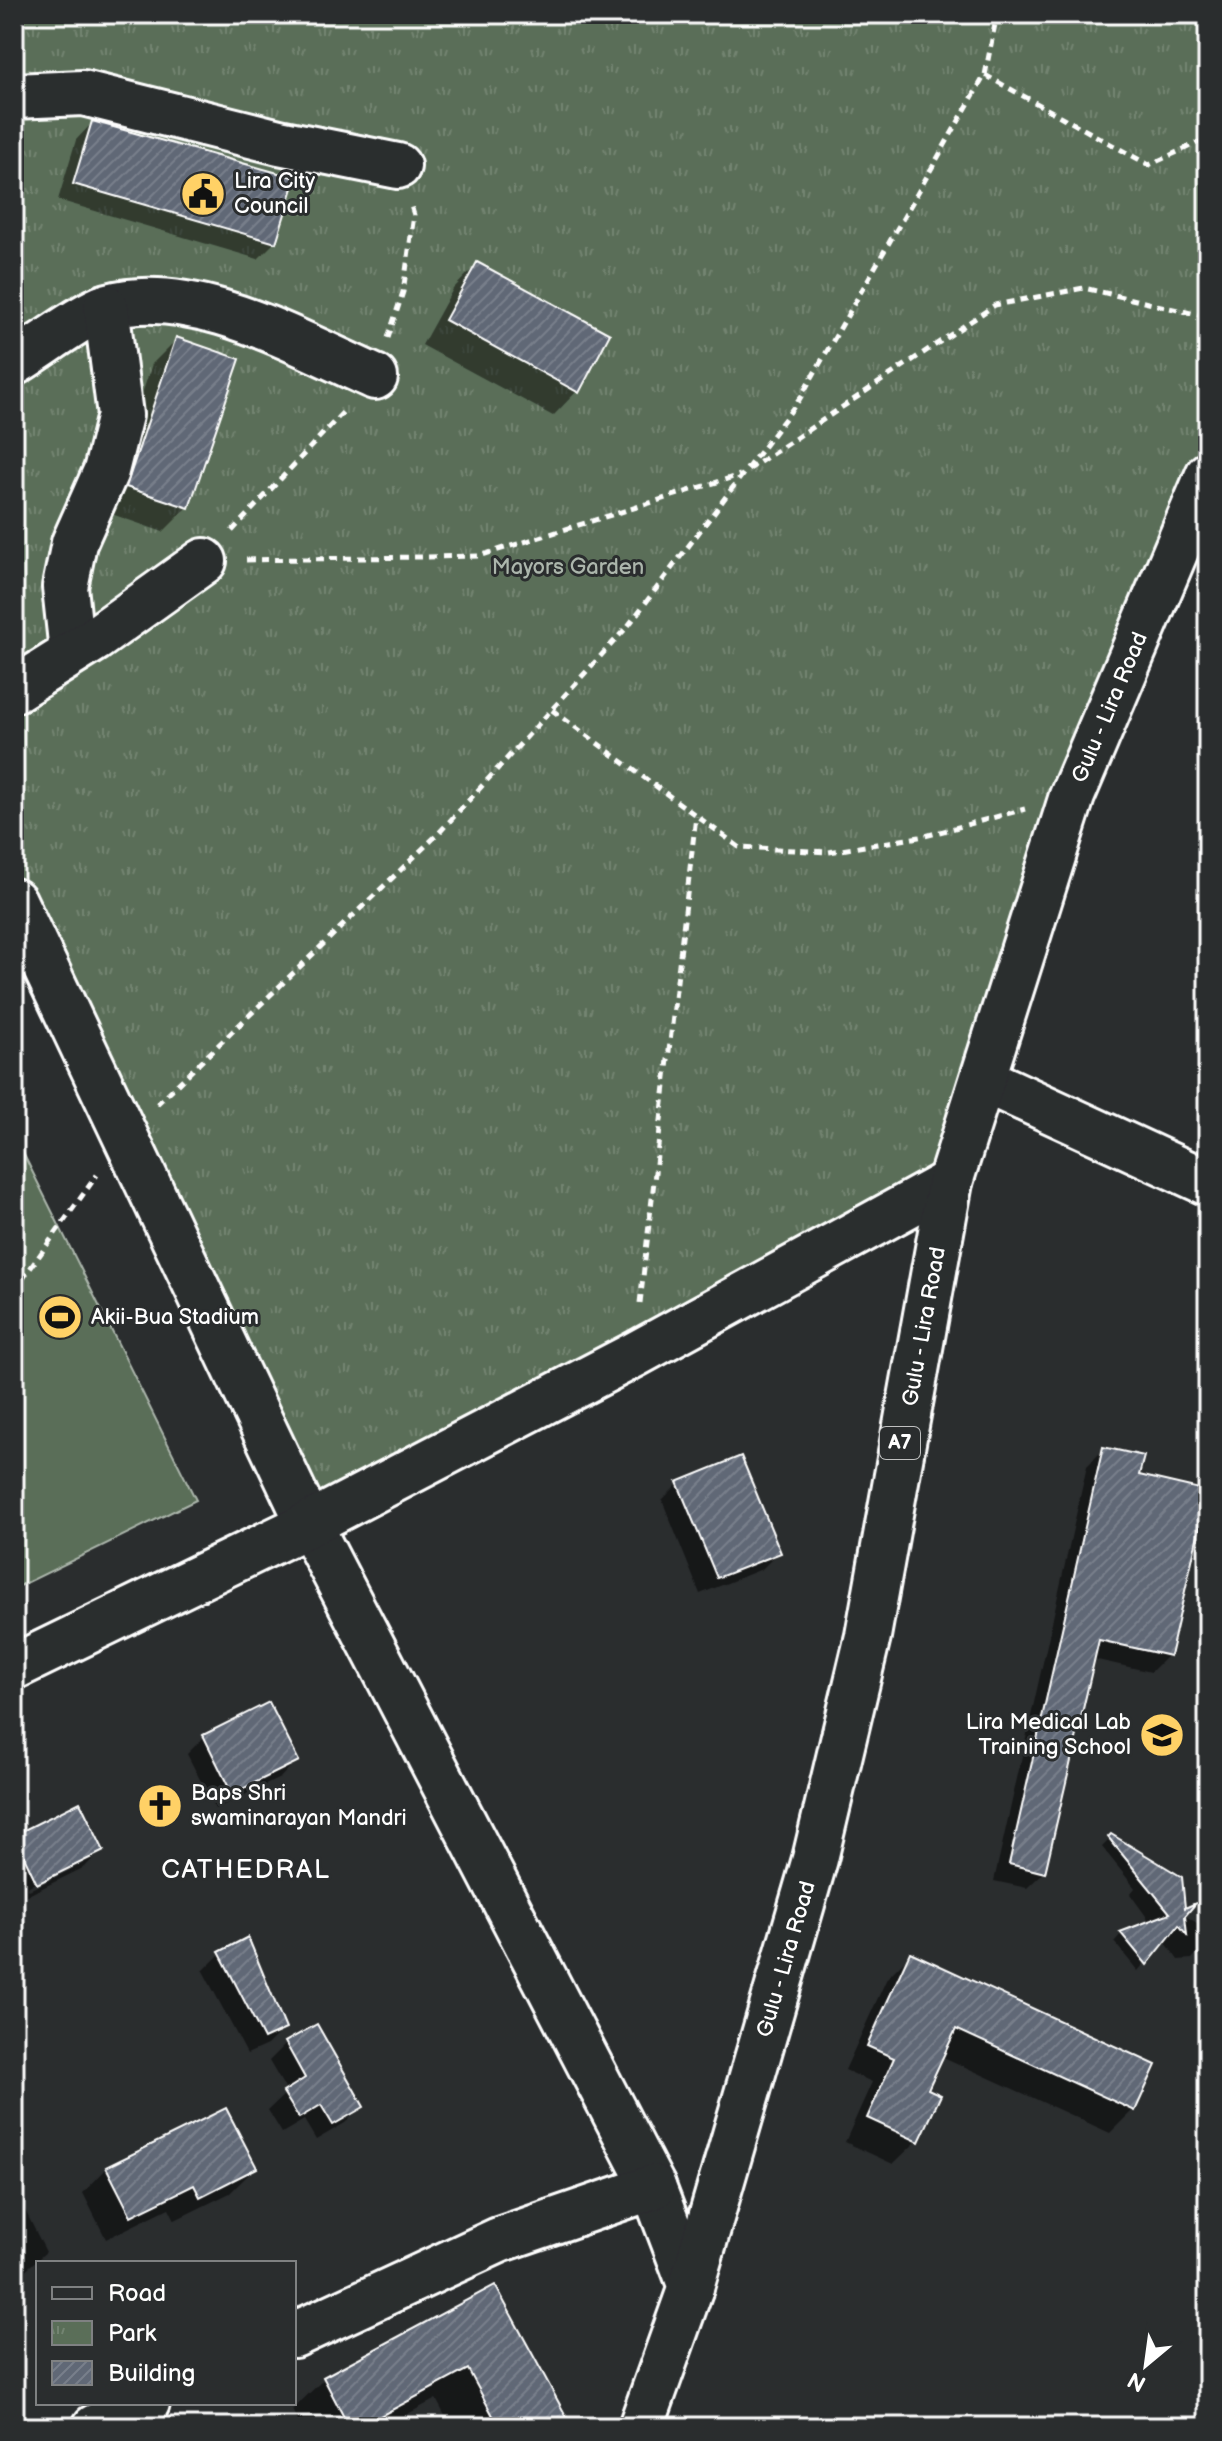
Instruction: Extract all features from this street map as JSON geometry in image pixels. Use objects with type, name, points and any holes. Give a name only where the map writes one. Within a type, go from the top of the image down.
[{"type":"street","points":[[14,96],[83,93],[279,142],[398,166]]},
{"type":"street","points":[[14,363],[106,307],[150,301],[189,304],[259,326],[375,377]]},
{"type":"street","points":[[72,652],[65,587],[74,543],[106,471],[120,415],[106,307]]},
{"type":"street","name":"Gulu - Lira Road","points":[[641,2427],[691,2287],[815,1859],[868,1636],[950,1182],[1072,796],[1208,475]]},
{"type":"street","points":[[14,690],[204,561]]},
{"type":"street","points":[[14,901],[309,1524],[653,2187],[691,2287]]},
{"type":"street","points":[[984,1080],[1208,1183]]},
{"type":"street","points":[[14,1667],[309,1524],[634,1355],[950,1182]]},
{"type":"street","points":[[296,2334],[499,2240],[653,2187]]},
{"type":"street","points":[[95,2427],[143,2405]]},
{"type":"path","points":[[14,1291],[126,1134],[438,834],[628,626],[799,400],[985,75],[997,14]]},
{"type":"path","points":[[985,75],[1149,165],[1208,138]]},
{"type":"path","points":[[204,561],[479,556],[742,475],[995,305],[1084,288],[1208,317]]},
{"type":"path","points":[[552,710],[739,847],[829,852],[925,836],[1072,796]]},
{"type":"path","points":[[634,1355],[696,815]]},
{"type":"green space","name":"Mayors Garden","points":[[14,14],[1208,14],[1208,471],[967,1148],[321,1511],[14,874]]},
{"type":"green space","name":"Akii-Bua Stadium","points":[[14,1135],[196,1500],[14,1589]]},
{"type":"building","points":[[92,121],[296,178],[276,243],[73,184]]},
{"type":"building","points":[[477,262],[610,334],[579,393],[445,320]]},
{"type":"building","points":[[176,337],[240,359],[189,508],[126,487]]},
{"type":"building","points":[[1103,1447],[1144,1456],[1139,1475],[1208,1491],[1170,1656],[1099,1640],[1045,1873],[1009,1864]]},
{"type":"building","points":[[741,1456],[781,1553],[717,1578],[677,1482]]},
{"type":"building","points":[[269,1702],[299,1761],[232,1794],[203,1735]]},
{"type":"building","points":[[80,1802],[104,1851],[37,1884],[14,1835]]},
{"type":"building","points":[[1111,1834],[1182,1877],[1185,1908],[1196,1903],[1185,1916],[1187,1935],[1179,1925],[1147,1965],[1120,1932],[1170,1913],[1108,1837]]},
{"type":"building","points":[[248,1937],[286,2029],[264,2039],[219,1952]]},
{"type":"building","points":[[910,1952],[1156,2065],[1135,2111],[956,2029],[928,2089],[941,2095],[919,2142],[867,2118],[894,2058],[867,2046]]},
{"type":"building","points":[[317,2024],[364,2107],[333,2125],[321,2105],[299,2118],[283,2092],[305,2078],[285,2042]]},
{"type":"building","points":[[226,2108],[257,2168],[200,2197],[194,2185],[131,2216],[106,2167]]},
{"type":"building","points":[[495,2285],[572,2427],[499,2427],[468,2369],[360,2427],[349,2427],[323,2377]]},
{"type":"place","name":"Lira City Council","points":[[203,194]]},
{"type":"place","name":"Akii-Bua Stadium","points":[[60,1317]]},
{"type":"place","name":"Lira Medical Lab Training School","points":[[1162,1735]]},
{"type":"place","name":"Baps Shri swaminarayan Mandri","points":[[160,1806]]},
{"type":"district","name":"CATHEDRAL","points":[[246,1870]]}]
